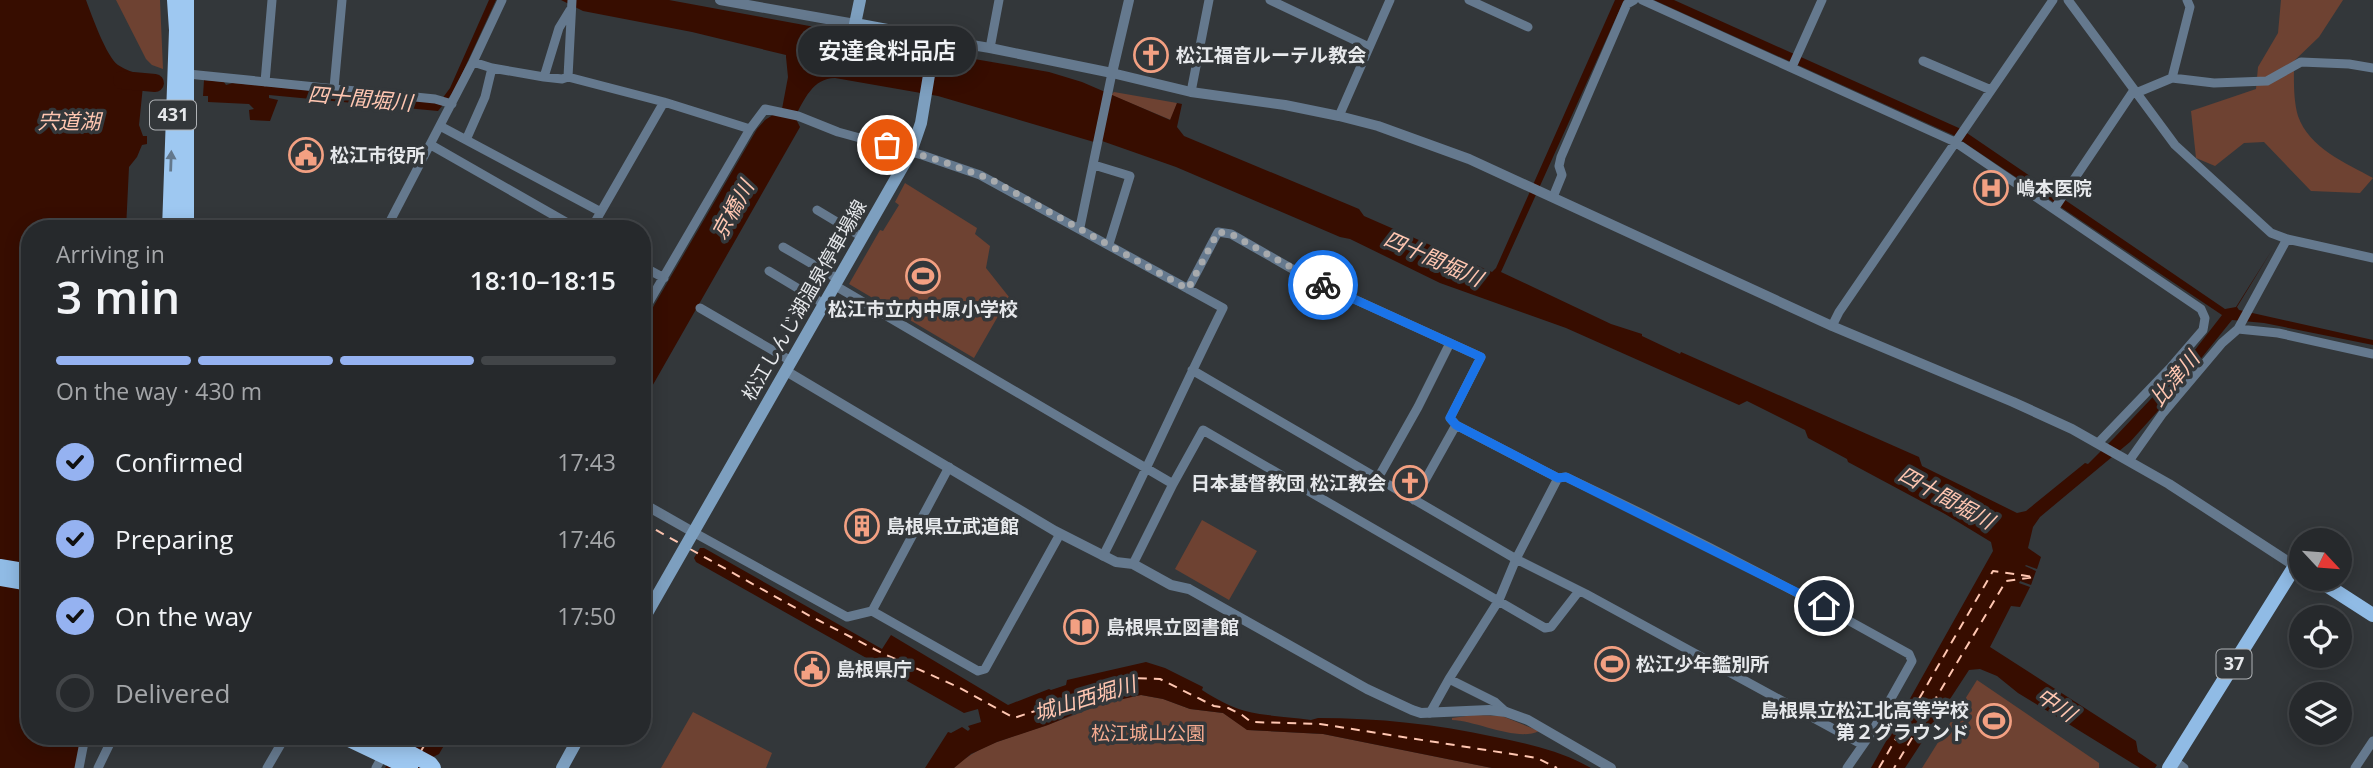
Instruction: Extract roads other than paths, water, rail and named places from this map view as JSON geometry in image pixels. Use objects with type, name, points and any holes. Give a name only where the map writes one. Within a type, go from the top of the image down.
[{"type":"highway","name":"431","points":[[170,220],[177,30],[175,0]]},
{"type":"highway","name":"431","points":[[186,0],[187,220]]},
{"type":"highway","points":[[387,749],[431,766]]},
{"type":"highway","points":[[387,749],[411,768]]},
{"type":"main road","points":[[860,0],[855,24],[935,39]]},
{"type":"main road","name":"松江しんじ湖温泉停車場線","points":[[651,606],[911,152],[926,95],[935,39]]},
{"type":"main road","points":[[0,566],[21,570]]},
{"type":"main road","points":[[0,579],[21,582]]},
{"type":"main road","name":"37","points":[[2175,765],[2289,582]]},
{"type":"main road","points":[[2337,592],[2373,615]]},
{"type":"main road","points":[[562,768],[575,745]]},
{"type":"street","points":[[265,82],[272,0]]},
{"type":"street","points":[[334,88],[342,0]]},
{"type":"street","points":[[391,220],[450,103],[474,62],[502,0]]},
{"type":"street","points":[[723,0],[855,24]]},
{"type":"street","points":[[990,48],[999,0]]},
{"type":"street","points":[[1080,228],[1129,0]]},
{"type":"street","points":[[1191,92],[1209,0]]},
{"type":"street","points":[[1270,0],[1369,47]]},
{"type":"street","points":[[1339,116],[1390,0]]},
{"type":"street","points":[[1553,197],[1562,176],[1559,166],[1561,157],[1627,4],[1634,0]]},
{"type":"street","points":[[1642,0],[1795,62],[1959,137],[2201,309],[2205,318],[2203,330],[2101,445]]},
{"type":"street","points":[[1795,62],[1822,0]]},
{"type":"street","points":[[1832,327],[1839,312],[2053,0]]},
{"type":"street","points":[[2068,0],[2175,145],[2271,233],[2373,258]]},
{"type":"street","points":[[2172,79],[2190,7],[2188,0]]},
{"type":"street","points":[[1475,1],[1528,27]]},
{"type":"street","points":[[568,77],[571,4]]},
{"type":"street","points":[[544,78],[559,28],[571,4]]},
{"type":"street","points":[[935,39],[990,48],[1191,92],[1285,105],[1339,116],[1433,145],[1536,189],[1832,327],[2013,402],[2125,458],[2289,562]]},
{"type":"street","points":[[1923,61],[1991,90]]},
{"type":"street","points":[[474,62],[544,78],[568,77],[664,102],[750,129]]},
{"type":"street","points":[[2055,207],[2135,92],[2172,79],[2214,83],[2267,81],[2301,62],[2373,68]]},
{"type":"street","points":[[466,140],[485,97],[492,68]]},
{"type":"street","points":[[188,75],[334,88],[450,103]]},
{"type":"street","points":[[596,220],[664,102]]},
{"type":"street","points":[[651,299],[750,129],[765,109],[798,116],[838,132],[980,175],[1223,308],[1103,556]]},
{"type":"street","points":[[440,126],[601,212]]},
{"type":"street","points":[[431,145],[562,220]]},
{"type":"street","points":[[1094,165],[1130,176],[1109,244]]},
{"type":"street","points":[[817,210],[862,237]]},
{"type":"street","points":[[1188,289],[1218,232],[1231,234],[1308,278],[1481,357],[1450,418],[1456,425],[1558,478],[1566,477],[1635,510],[1824,606],[1909,654],[1912,661],[1847,768]]},
{"type":"street","points":[[2125,458],[2239,326],[2287,239]]},
{"type":"street","points":[[783,247],[836,282],[1173,484]]},
{"type":"street","points":[[651,271],[664,278]]},
{"type":"street","points":[[769,271],[824,304]]},
{"type":"street","points":[[700,308],[949,467],[1060,534],[1103,556],[1116,562],[1133,564],[1171,585],[1189,589],[1367,689],[1412,710],[1430,713],[1489,710],[1506,712],[1528,720],[1611,768]]},
{"type":"street","points":[[2239,326],[2373,354]]},
{"type":"street","points":[[1378,478],[1419,407],[1450,344]]},
{"type":"street","points":[[1192,370],[1516,559],[1863,745]]},
{"type":"street","points":[[1414,500],[1456,425]]},
{"type":"street","points":[[1133,564],[1203,430],[1545,628],[1551,627],[1579,591]]},
{"type":"street","points":[[872,611],[949,467]]},
{"type":"street","points":[[1430,713],[1499,600],[1516,559],[1558,478]]},
{"type":"street","points":[[651,509],[691,536],[847,617],[872,611],[978,671],[985,670],[1060,534]]},
{"type":"street","points":[[1449,679],[1495,702],[1506,712]]},
{"type":"street","points":[[2355,768],[2373,741]]},
{"type":"street","points":[[79,768],[83,745]]},
{"type":"street","points":[[98,768],[109,745]]},
{"type":"street","points":[[267,768],[280,745]]},
{"type":"water","name":"宍道湖","points":[[0,0],[86,0],[114,61],[144,76],[139,125],[143,136],[147,136],[147,144],[142,145],[129,167],[126,220],[21,220],[21,745],[81,745],[77,768],[0,768]]},
{"type":"water","points":[[489,0],[496,0],[454,91],[438,111],[269,95],[269,98],[278,100],[270,121],[250,120],[249,110],[254,109],[249,104],[208,102],[208,96],[203,96],[204,80],[224,82],[226,85],[233,83],[439,103],[450,88]]},
{"type":"water","points":[[561,0],[669,0],[842,32],[850,39],[942,60],[951,55],[1049,72],[1082,82],[1170,120],[1177,103],[1182,104],[1177,127],[1184,136],[1359,209],[1364,216],[1492,272],[1615,0],[1624,0],[1501,272],[1611,324],[1642,334],[1680,354],[1681,352],[1919,457],[1922,466],[2017,513],[2026,511],[2085,463],[2088,464],[2184,364],[2222,315],[1953,135],[1654,0],[1674,0],[1961,129],[2225,309],[2236,307],[2272,250],[2237,307],[2239,310],[2373,340],[2373,345],[2264,323],[2232,320],[2130,442],[2040,517],[2033,527],[2028,548],[2041,557],[2037,569],[2025,566],[2036,571],[2031,585],[2020,581],[2019,583],[2030,587],[2020,607],[2011,606],[1990,647],[2136,741],[2138,752],[2157,765],[2155,768],[2140,768],[2018,693],[1997,676],[1980,669],[1969,670],[1905,768],[1871,768],[1993,551],[1991,542],[1808,438],[1805,430],[1747,401],[1739,405],[1566,328],[1440,283],[1350,239],[1176,167],[1102,141],[1094,142],[938,96],[835,78],[821,82],[810,91],[802,104],[795,117],[800,127],[651,388],[651,311],[757,129],[782,109],[788,77],[786,55],[692,32],[583,11]]},
{"type":"water","name":"城山西堀川","points":[[700,548],[882,649],[891,635],[1008,705],[1066,685],[1067,680],[1146,662],[1165,668],[1203,687],[1202,690],[1231,706],[1255,713],[1311,720],[1363,719],[1429,725],[1544,749],[1591,768],[1492,768],[1323,734],[1247,730],[1223,713],[1190,709],[1163,699],[1141,695],[1096,705],[997,742],[971,754],[954,768],[925,768],[948,732],[962,727],[968,731],[968,726],[981,722],[978,709],[964,713],[696,562],[694,558]]},
{"type":"water","points":[[398,745],[444,745],[439,754],[431,758],[426,768],[385,768]]},
{"type":"waterway","name":"四十間堀川","points":[[122,80],[155,83]]},
{"type":"place","name":"松江福音ルーテル教会","points":[[1151,55]]},
{"type":"place","name":"安達食料品店","points":[[887,145]]},
{"type":"place","name":"松江市役所","points":[[306,155]]},
{"type":"place","name":"嶋本医院","points":[[1991,188]]},
{"type":"place","name":"松江市立内中原小学校","points":[[923,276]]},
{"type":"place","name":"日本基督教団 松江教会","points":[[1410,483]]},
{"type":"place","name":"島根県立武道館","points":[[862,526]]},
{"type":"place","name":"島根県立図書館","points":[[1081,627]]},
{"type":"place","name":"松江少年鑑別所","points":[[1612,664]]},
{"type":"place","name":"島根県庁","points":[[812,669]]},
{"type":"place","name":"島根県立松江北高等学校 第２グラウンド","points":[[1994,721]]},
{"type":"water label","name":"京橋川","points":[[733,210]]},
{"type":"water label","name":"比津川","points":[[2175,379]]},
{"type":"water label","name":"中川","points":[[2056,705]]},
{"type":"park label","name":"松江城山公園","points":[[1148,733]]}]
